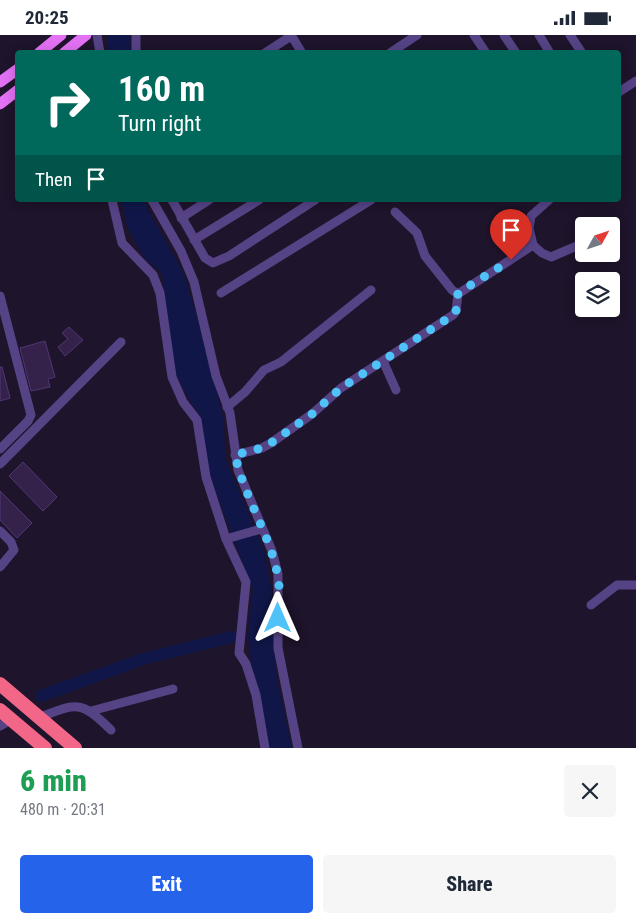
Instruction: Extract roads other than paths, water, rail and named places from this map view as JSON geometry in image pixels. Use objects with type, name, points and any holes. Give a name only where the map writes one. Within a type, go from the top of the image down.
[{"type":"highway","points":[[0,684],[75,748]]},
{"type":"highway","points":[[4,717],[45,748]]},
{"type":"main road","points":[[43,50],[61,35]]},
{"type":"main road","points":[[68,50],[86,35]]},
{"type":"main road","points":[[0,83],[15,71]]},
{"type":"main road","points":[[0,104],[15,92]]},
{"type":"street","points":[[97,35],[100,50]]},
{"type":"street","points":[[136,35],[136,50]]},
{"type":"street","points":[[474,35],[484,50]]},
{"type":"street","points":[[504,35],[514,50]]},
{"type":"street","points":[[539,35],[548,50]]},
{"type":"street","points":[[570,35],[580,50]]},
{"type":"street","points":[[272,50],[291,36],[300,50]]},
{"type":"street","points":[[394,50],[411,37]]},
{"type":"street","points":[[621,92],[636,81]]},
{"type":"street","points":[[112,202],[122,243],[146,267],[157,282],[172,377],[184,402],[197,420],[206,477],[246,582],[239,653],[246,664],[256,695],[265,748]]},
{"type":"street","points":[[153,202],[181,251],[191,273],[215,370],[232,423],[235,455],[241,477],[259,529],[272,551],[278,574],[278,648],[298,748]]},
{"type":"street","points":[[173,202],[205,258],[213,263],[312,202]]},
{"type":"street","points":[[181,218],[206,202]]},
{"type":"street","points":[[194,240],[256,202]]},
{"type":"street","points":[[221,293],[368,202]]},
{"type":"street","points":[[548,202],[533,214],[530,219],[533,245],[542,253],[551,257],[575,247]]},
{"type":"street","points":[[395,213],[417,233],[425,256],[452,290],[458,293]]},
{"type":"street","points":[[458,293],[533,245]]},
{"type":"street","points":[[227,407],[264,370],[281,362],[371,290]]},
{"type":"street","points":[[235,455],[262,448],[271,443],[316,410],[341,388],[453,315],[456,311],[458,293]]},
{"type":"street","points":[[0,296],[31,415],[28,421],[0,449]]},
{"type":"street","points":[[0,464],[121,342]]},
{"type":"street","points":[[383,361],[396,390]]},
{"type":"street","points":[[0,523],[17,540]]},
{"type":"street","points":[[229,539],[259,529]]},
{"type":"street","points":[[0,531],[12,542],[14,550],[0,567]]},
{"type":"street","points":[[591,605],[617,585],[636,585]]},
{"type":"street","points":[[91,711],[173,689]]},
{"type":"street","points":[[40,717],[73,705],[91,711],[111,729]]},
{"type":"waterway","points":[[41,696],[143,659],[232,637]]}]
